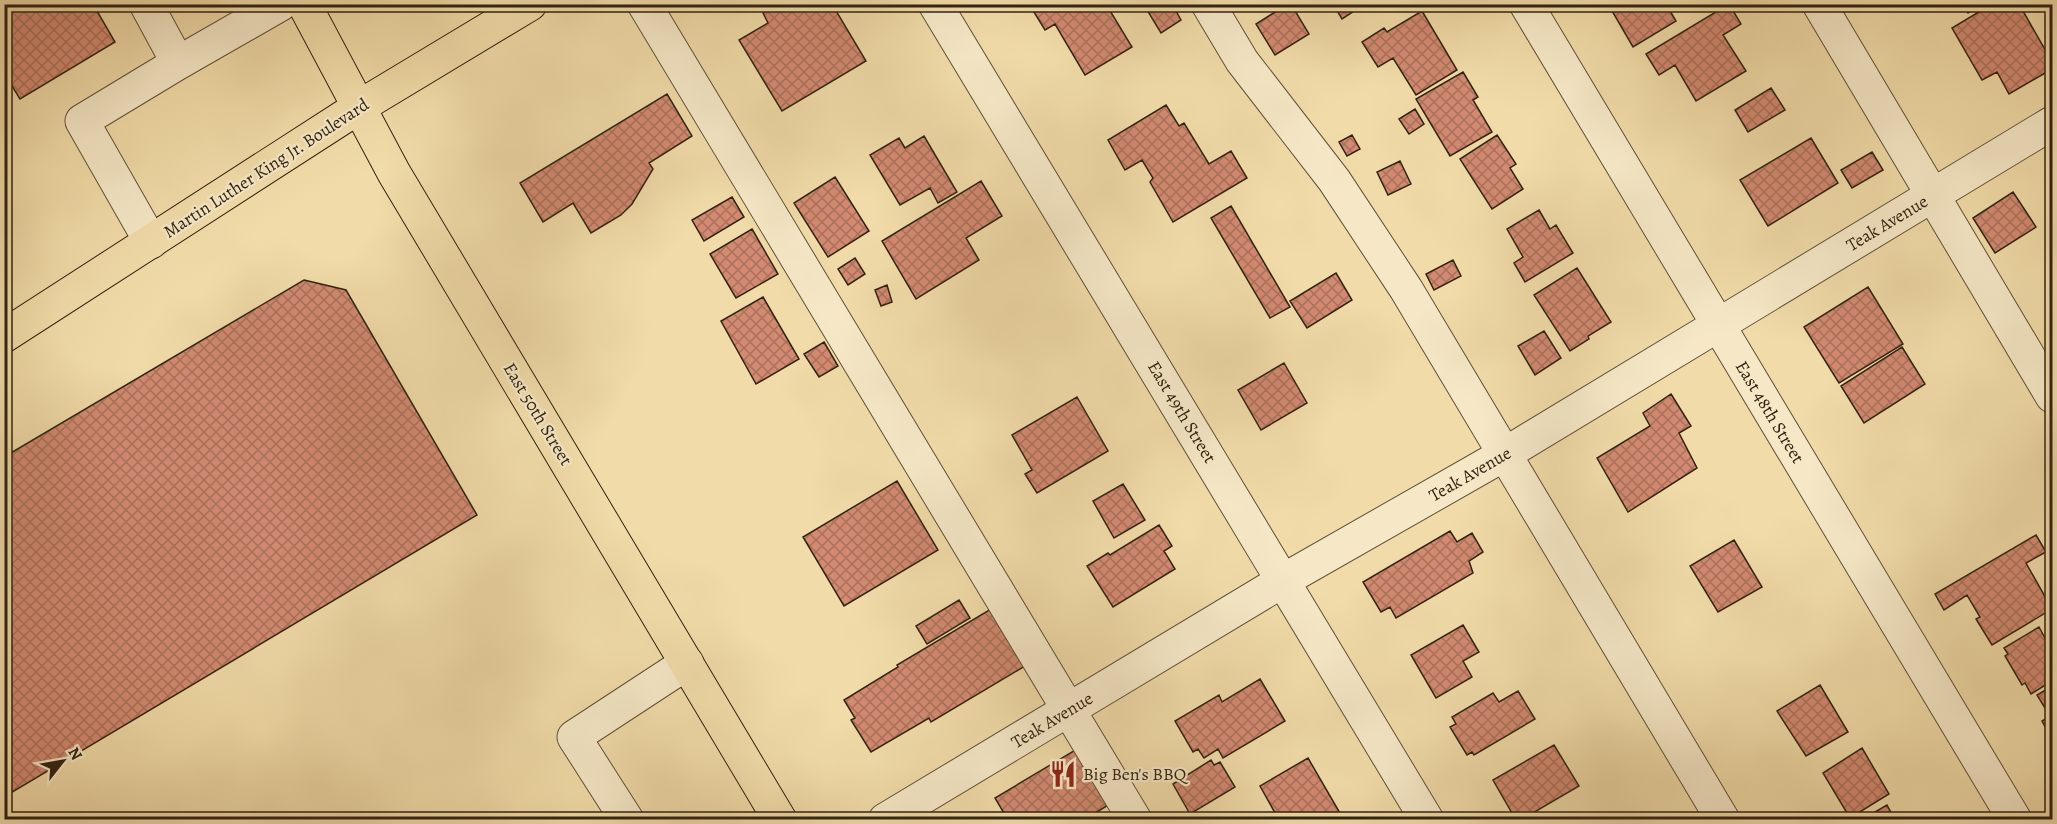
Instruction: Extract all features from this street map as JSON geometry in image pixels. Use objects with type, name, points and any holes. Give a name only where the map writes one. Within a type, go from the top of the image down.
[{"type":"main road","name":"East 50th Street","points":[[304,4],[400,183],[780,819]]},
{"type":"main road","name":"Martin Luther King Jr. Boulevard","points":[[4,336],[359,107],[530,4]]},
{"type":"street","points":[[146,4],[178,63]]},
{"type":"street","points":[[151,242],[82,121],[281,4]]},
{"type":"street","points":[[644,4],[1136,819]]},
{"type":"street","name":"East 49th Street","points":[[935,4],[1427,819]]},
{"type":"street","points":[[1208,4],[1242,61],[1347,200],[1406,289],[1723,819]]},
{"type":"street","name":"East 48th Street","points":[[1526,4],[2015,819]]},
{"type":"street","points":[[1819,4],[2052,396]]},
{"type":"street","name":"Teak Avenue","points":[[885,819],[1284,580],[1505,454],[2052,123]]},
{"type":"street","points":[[627,819],[574,737],[687,663]]},
{"type":"building","points":[[4,4],[93,4],[115,42],[20,99],[4,73]]},
{"type":"building","points":[[777,4],[832,4],[866,61],[782,111],[739,40],[768,23],[763,13]]},
{"type":"building","points":[[1029,4],[1106,4],[1132,47],[1085,75],[1055,24],[1045,30]]},
{"type":"building","points":[[1156,4],[1172,4],[1181,20],[1161,33],[1147,10]]},
{"type":"building","points":[[1291,4],[1309,34],[1275,55],[1256,24]]},
{"type":"building","points":[[1333,4],[1365,4],[1342,19]]},
{"type":"building","points":[[1608,4],[1666,4],[1676,21],[1633,47]]},
{"type":"building","points":[[1729,4],[1741,24],[1723,35],[1746,71],[1696,101],[1675,65],[1659,75],[1646,54]]},
{"type":"building","points":[[1963,4],[1983,4],[1968,13]]},
{"type":"building","points":[[1992,4],[2019,4],[2052,62],[2052,69],[2009,94],[1997,72],[1982,80],[1952,28]]},
{"type":"building","points":[[1422,11],[1457,70],[1416,95],[1393,58],[1378,67],[1362,42],[1384,28],[1387,32]]},
{"type":"building","points":[[1463,72],[1478,97],[1473,100],[1492,132],[1450,156],[1416,99]]},
{"type":"building","points":[[1771,88],[1785,110],[1748,132],[1735,110]]},
{"type":"building","points":[[667,94],[692,136],[649,163],[653,169],[632,204],[621,215],[591,233],[573,203],[543,222],[520,183]]},
{"type":"building","points":[[1166,105],[1179,126],[1184,123],[1209,164],[1231,151],[1247,178],[1173,222],[1150,182],[1153,178],[1142,160],[1125,170],[1108,140]]},
{"type":"building","points":[[1415,109],[1424,124],[1409,134],[1399,119]]},
{"type":"building","points":[[1352,135],[1360,149],[1347,156],[1339,142]]},
{"type":"building","points":[[1497,135],[1516,164],[1510,168],[1523,189],[1492,209],[1460,159]]},
{"type":"building","points":[[924,136],[957,192],[938,203],[930,188],[900,205],[870,155],[899,138],[905,148]]},
{"type":"building","points":[[1811,138],[1838,183],[1768,226],[1740,180]]},
{"type":"building","points":[[1872,152],[1883,170],[1852,188],[1841,170]]},
{"type":"building","points":[[1400,161],[1411,184],[1388,195],[1377,172]]},
{"type":"building","points":[[835,177],[869,231],[828,257],[794,203]]},
{"type":"building","points":[[981,181],[1002,216],[966,238],[979,260],[916,299],[882,241]]},
{"type":"building","points":[[2013,192],[2036,227],[1995,253],[1973,218]]},
{"type":"building","points":[[732,197],[744,217],[704,241],[692,220]]},
{"type":"building","points":[[1231,206],[1290,307],[1270,318],[1211,218]]},
{"type":"building","points":[[1539,210],[1550,229],[1556,225],[1573,253],[1525,282],[1514,263],[1523,257],[1507,229]]},
{"type":"building","points":[[752,229],[778,274],[736,298],[710,254]]},
{"type":"building","points":[[855,258],[865,274],[848,285],[838,269]]},
{"type":"building","points":[[1453,260],[1461,276],[1434,290],[1426,274]]},
{"type":"building","points":[[1577,268],[1611,322],[1588,336],[1589,339],[1570,351],[1534,295]]},
{"type":"building","points":[[1336,273],[1352,300],[1307,328],[1290,301]]},
{"type":"building","points":[[304,280],[346,290],[477,515],[4,797],[4,457]]},
{"type":"building","points":[[887,285],[892,302],[881,306],[875,290]]},
{"type":"building","points":[[1868,287],[1903,344],[1839,383],[1804,327]]},
{"type":"building","points":[[763,297],[799,359],[756,384],[721,321]]},
{"type":"building","points":[[1544,331],[1561,358],[1535,375],[1518,346]]},
{"type":"building","points":[[824,342],[838,366],[819,377],[804,354]]},
{"type":"building","points":[[1902,347],[1925,384],[1864,423],[1841,386]]},
{"type":"building","points":[[1284,363],[1307,403],[1261,430],[1238,390]]},
{"type":"building","points":[[1671,394],[1691,426],[1679,433],[1697,468],[1628,512],[1597,458],[1650,426],[1643,413]]},
{"type":"building","points":[[1077,397],[1108,451],[1037,493],[1025,474],[1032,470],[1012,435]]},
{"type":"building","points":[[897,481],[938,550],[844,606],[803,537]]},
{"type":"building","points":[[1123,484],[1145,520],[1114,538],[1093,501]]},
{"type":"building","points":[[1159,525],[1172,546],[1164,551],[1175,569],[1113,607],[1087,566],[1108,553],[1110,555]]},
{"type":"building","points":[[1450,531],[1457,542],[1472,533],[1483,552],[1469,561],[1473,573],[1396,618],[1390,607],[1381,612],[1363,582]]},
{"type":"building","points":[[2036,535],[2046,552],[2026,563],[2052,609],[1992,645],[1976,619],[1980,617],[1967,595],[1944,610],[1935,594]]},
{"type":"building","points":[[1734,540],[1762,587],[1718,612],[1690,566]]},
{"type":"building","points":[[959,600],[970,618],[927,644],[916,626]]},
{"type":"building","points":[[991,609],[1025,666],[931,722],[929,718],[871,752],[851,720],[855,718],[844,700],[898,667],[897,665]]},
{"type":"building","points":[[1463,625],[1479,652],[1463,661],[1472,677],[1436,698],[1411,655]]},
{"type":"building","points":[[2039,627],[2052,651],[2052,681],[2031,694],[2025,683],[2022,685],[2005,656],[2008,654],[2004,648]]},
{"type":"building","points":[[1260,679],[1285,721],[1223,758],[1218,749],[1204,758],[1198,749],[1193,752],[1175,721],[1219,695],[1222,702]]},
{"type":"building","points":[[1820,685],[1848,732],[1806,756],[1777,711]]},
{"type":"building","points":[[2052,686],[2052,704],[2045,708],[2037,695]]},
{"type":"building","points":[[1518,691],[1535,719],[1474,755],[1472,752],[1467,755],[1450,727],[1456,724],[1452,717],[1493,693],[1499,702]]},
{"type":"building","points":[[2052,715],[2052,739],[2042,721]]},
{"type":"building","points":[[1554,745],[1579,786],[1521,820],[1516,820],[1493,780]]},
{"type":"building","points":[[1862,748],[1889,794],[1850,818],[1823,773]]},
{"type":"building","name":"Big Ben's BBQ","points":[[1077,749],[1110,804],[1084,820],[1008,820],[995,798]]},
{"type":"building","points":[[1308,758],[1344,820],[1279,820],[1260,786]]},
{"type":"building","points":[[1211,760],[1214,765],[1220,762],[1235,787],[1190,814],[1173,784]]},
{"type":"building","points":[[1887,805],[1894,818],[1892,820],[1861,820]]},
{"type":"place","name":"Big Ben's BBQ","points":[[1063,774]]}]
